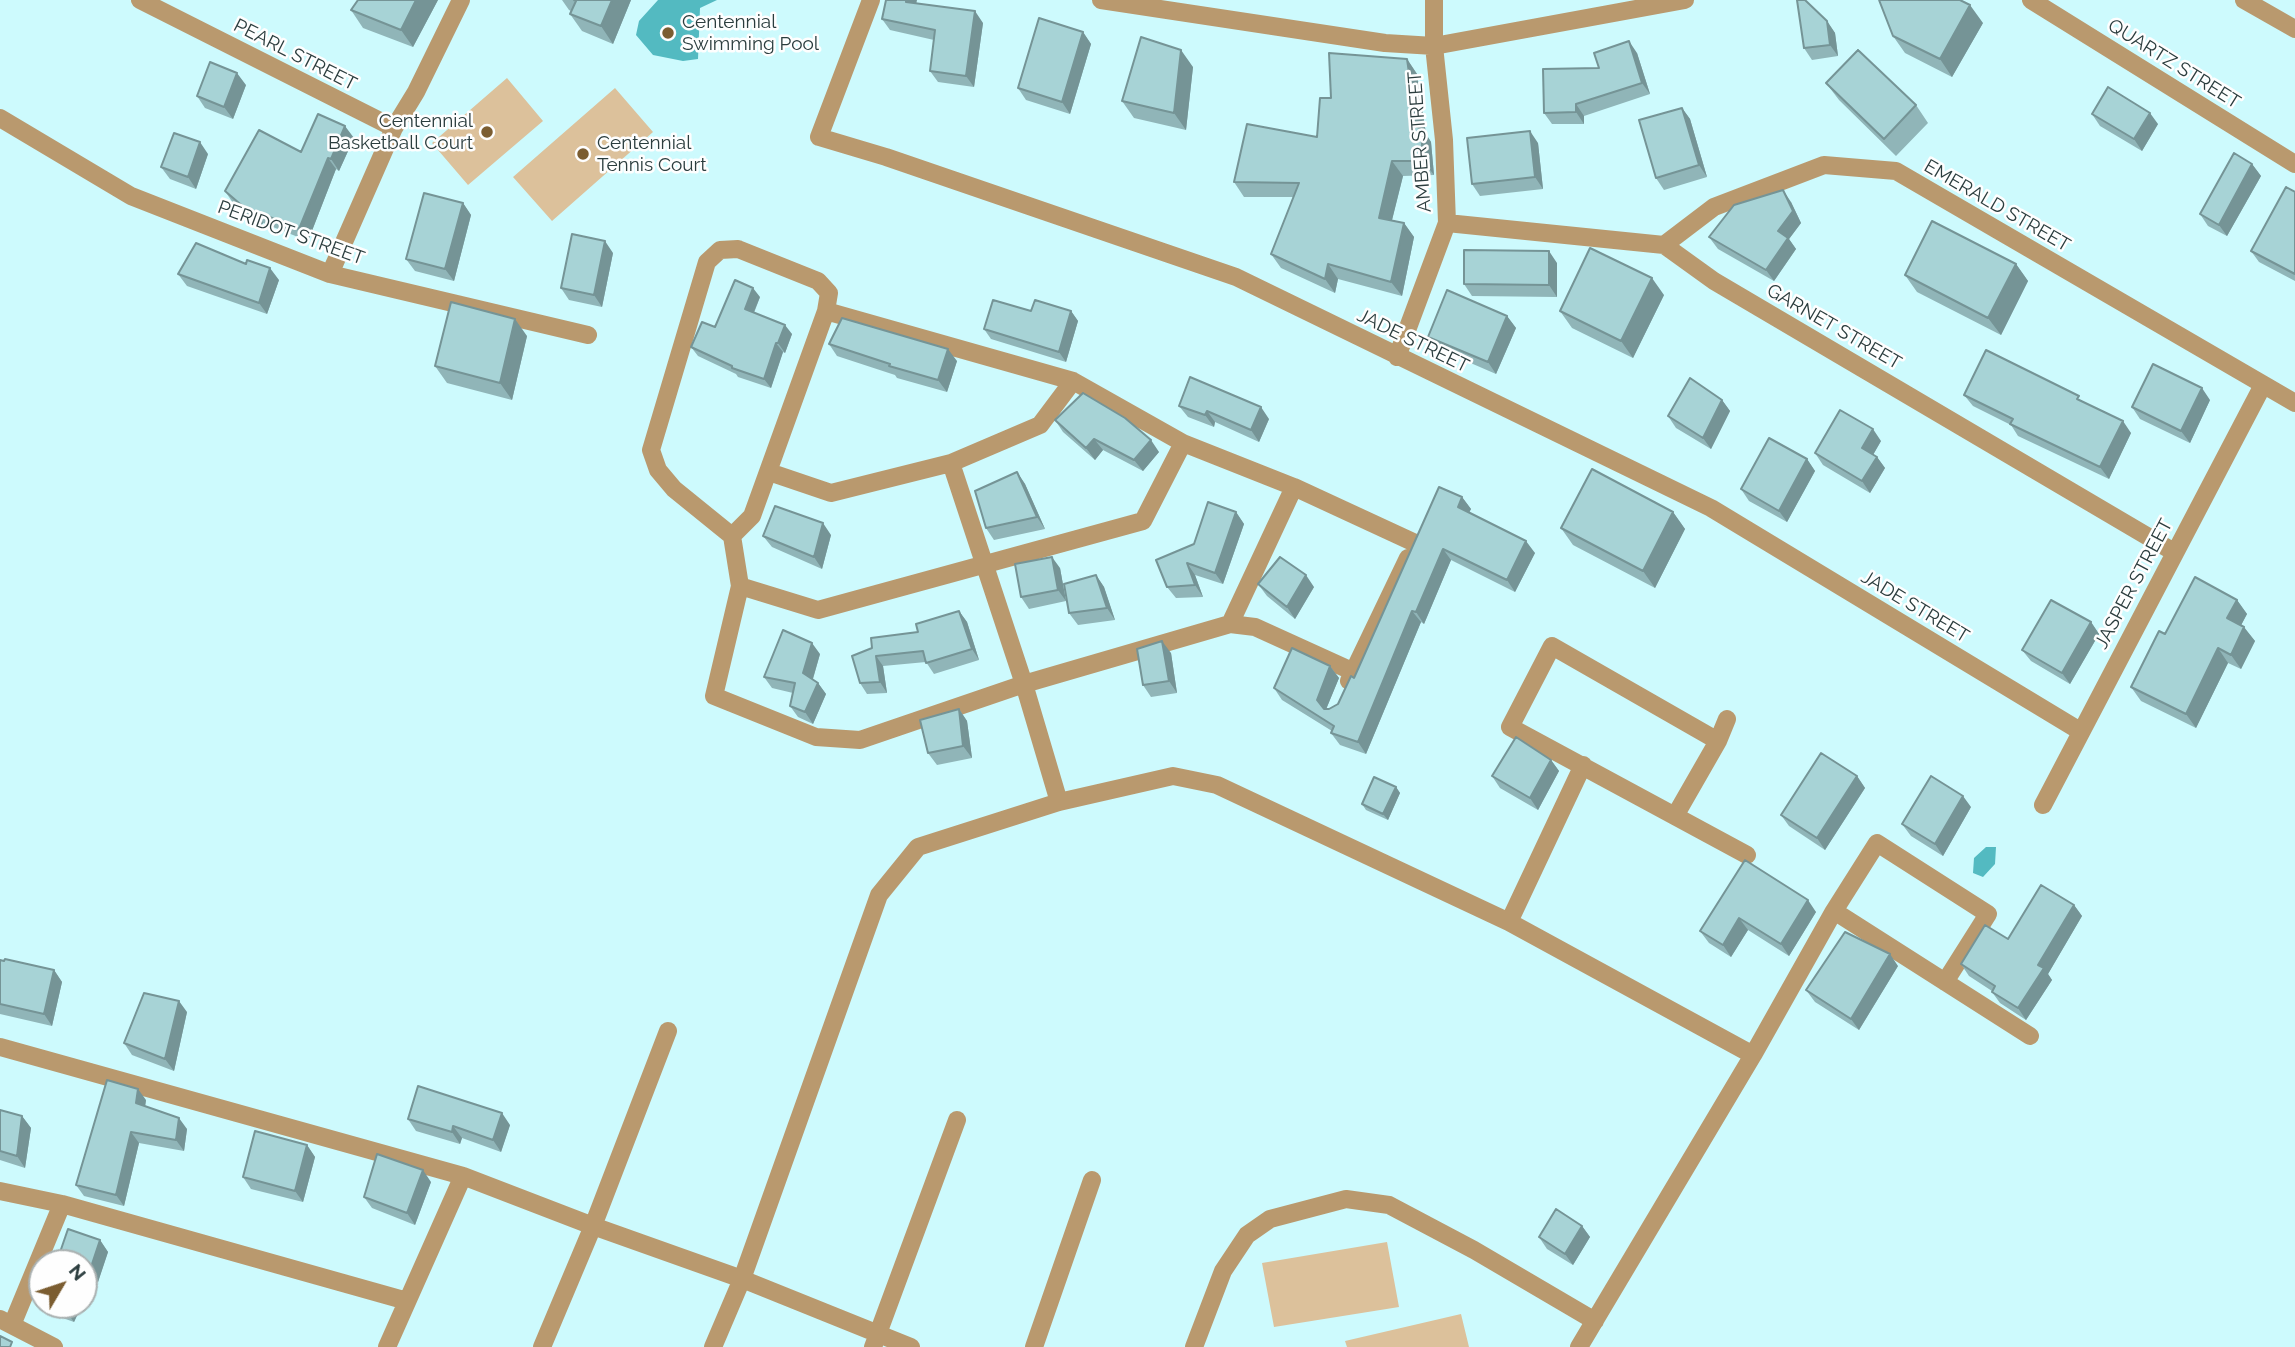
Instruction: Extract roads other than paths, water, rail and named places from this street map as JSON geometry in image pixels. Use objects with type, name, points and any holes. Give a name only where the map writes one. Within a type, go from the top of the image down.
[{"type":"street","name":"PEARL STREET","points":[[140,0],[394,128]]},
{"type":"street","points":[[330,274],[394,128],[416,92],[461,0]]},
{"type":"street","name":"JADE STREET","points":[[871,0],[819,137],[886,157],[1236,277],[1711,508],[2080,731]]},
{"type":"street","points":[[1101,0],[1385,43],[1434,46],[1685,0]]},
{"type":"street","name":"AMBER STREET","points":[[1397,357],[1447,223],[1444,140],[1434,46],[1434,0]]},
{"type":"street","name":"QUARTZ STREET","points":[[2031,0],[2295,164]]},
{"type":"street","points":[[2244,0],[2295,29]]},
{"type":"street","name":"PERIDOT STREET","points":[[0,118],[131,196],[330,274],[587,335]]},
{"type":"street","name":"EMERALD STREET","points":[[1664,244],[1714,207],[1824,165],[1896,172],[2295,402]]},
{"type":"street","points":[[1447,223],[1664,244]]},
{"type":"street","name":"GARNET STREET","points":[[1664,244],[1714,281],[2174,552]]},
{"type":"street","points":[[732,536],[752,516],[830,293],[818,281],[738,249],[720,250],[707,262],[651,450],[658,470],[674,489],[732,536],[740,586],[713,696],[816,737],[860,740],[1024,684],[1230,624],[1255,627],[1354,672]]},
{"type":"street","points":[[826,310],[1073,381],[1183,443],[1418,538],[1342,697]]},
{"type":"street","points":[[769,472],[831,493],[951,463],[1040,425],[1073,381]]},
{"type":"street","name":"JASPER STREET","points":[[2043,805],[2263,385]]},
{"type":"street","points":[[740,586],[818,610],[1143,520],[1183,443]]},
{"type":"street","points":[[951,463],[1024,684],[1059,803]]},
{"type":"street","points":[[1230,624],[1294,487]]},
{"type":"street","points":[[1718,741],[1552,646],[1510,727],[1746,855]]},
{"type":"street","points":[[1675,816],[1718,741],[1727,719]]},
{"type":"street","points":[[1509,922],[1583,765]]},
{"type":"street","points":[[713,1347],[742,1279],[879,895],[918,847],[1059,803],[1173,776],[1217,785],[1509,922],[1753,1055]]},
{"type":"street","points":[[1578,1347],[1877,842],[1988,914],[1945,982]]},
{"type":"street","points":[[1834,911],[2030,1036]]},
{"type":"street","points":[[542,1347],[593,1226],[668,1031]]},
{"type":"street","points":[[0,1047],[463,1176],[742,1279],[876,1341],[911,1347]]},
{"type":"street","points":[[876,1341],[957,1120]]},
{"type":"street","points":[[387,1347],[463,1176]]},
{"type":"street","points":[[1034,1347],[1091,1180]]},
{"type":"street","points":[[0,1191],[62,1204],[407,1301]]},
{"type":"street","points":[[1194,1347],[1223,1271],[1247,1235],[1270,1219],[1346,1199],[1389,1205],[1595,1321]]},
{"type":"street","points":[[54,1347],[6,1322],[62,1204]]},
{"type":"water","name":"Centennial Swimming Pool","points":[[658,0],[717,0],[700,8],[698,59],[683,61],[653,55],[636,35],[639,21]]},
{"type":"water","points":[[1986,847],[1996,847],[1995,864],[1983,877],[1973,873],[1974,858]]},
{"type":"place","name":"Centennial Swimming Pool","points":[[668,33]]},
{"type":"place","name":"Centennial Basketball Court","points":[[487,132]]},
{"type":"place","name":"Centennial Tennis Court","points":[[583,154]]}]
